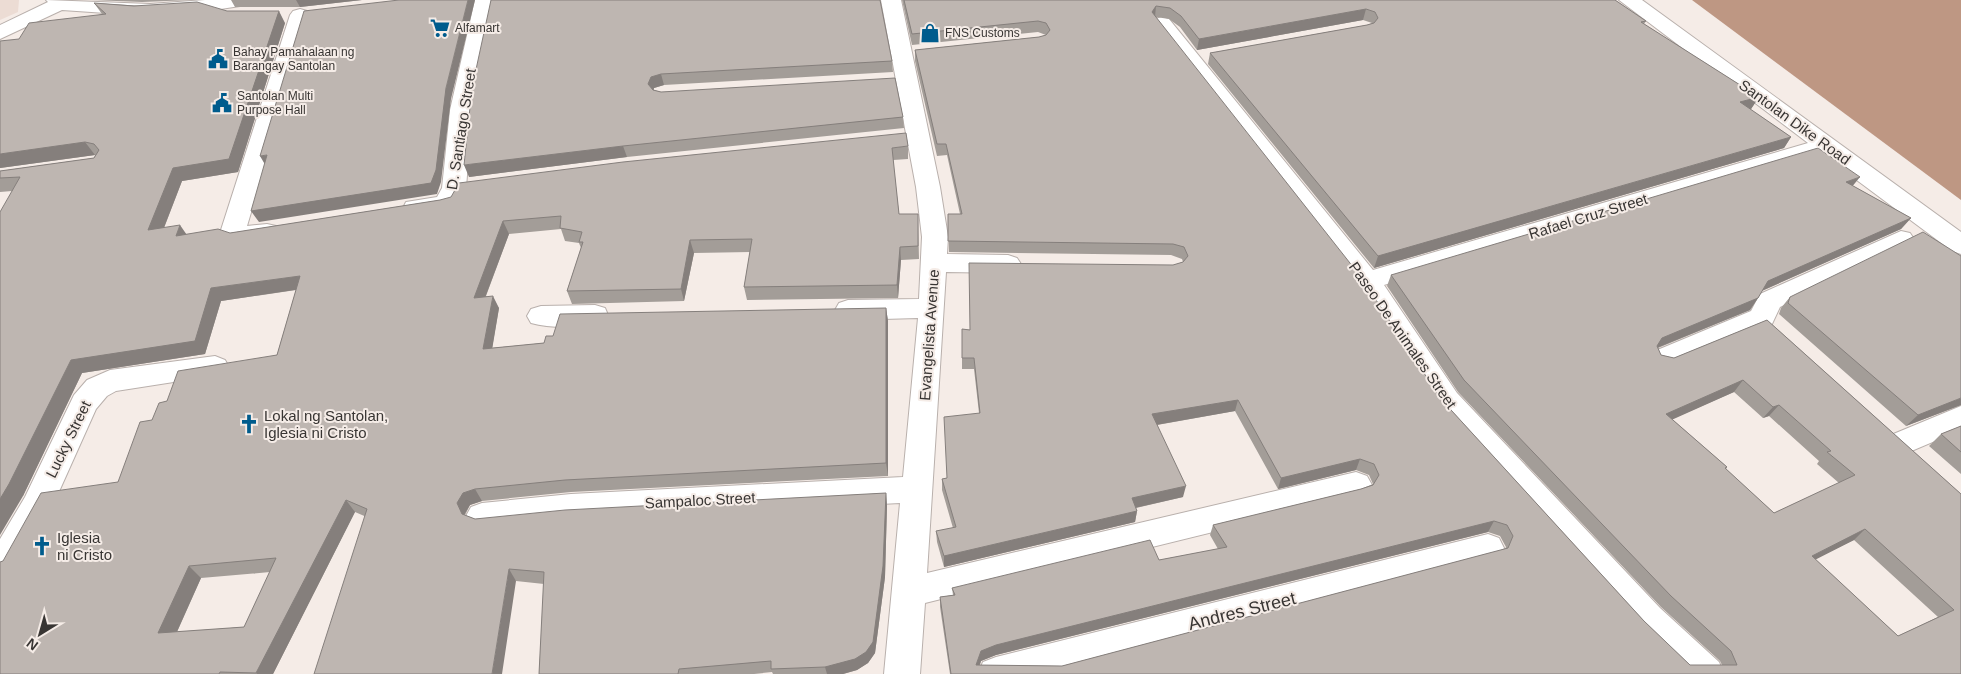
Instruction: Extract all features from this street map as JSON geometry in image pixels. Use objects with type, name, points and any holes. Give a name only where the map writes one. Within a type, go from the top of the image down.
[{"type":"street","name":"D. Santiago Street","points":[[389,212],[446,203],[463,187],[461,110],[485,0]]},
{"type":"street","name":"Evangelista Avenue","points":[[890,0],[911,53],[896,81],[908,137],[928,187],[935,237],[932,308],[902,674]]},
{"type":"street","name":"Santolan Dike Road","points":[[1630,0],[1961,244]]},
{"type":"street","points":[[0,32],[58,2],[97,9],[202,5],[242,8]]},
{"type":"street","points":[[285,229],[238,236],[233,234],[300,14]]},
{"type":"street","name":"Paseo De Animales Street","points":[[1162,23],[1203,57],[1367,280],[1447,401],[1648,619],[1706,674]]},
{"type":"street","name":"Rafael Cruz Street","points":[[1367,280],[1809,150]]},
{"type":"street","points":[[1665,358],[1762,317],[1769,300],[1901,239]]},
{"type":"street","points":[[934,263],[1033,264]]},
{"type":"street","points":[[824,310],[932,308]]},
{"type":"street","points":[[541,316],[619,314]]},
{"type":"street","points":[[1762,317],[1784,337]]},
{"type":"street","name":"Lucky Street","points":[[0,565],[4,562],[37,505],[84,403],[96,388],[110,381],[240,364]]},
{"type":"street","points":[[1902,443],[1961,417]]},
{"type":"street","points":[[1880,423],[1924,462]]},
{"type":"street","points":[[908,592],[1356,485]]},
{"type":"street","name":"Sampaloc Street","points":[[482,516],[571,507],[917,489]]},
{"type":"street","name":"Andres Street","points":[[996,674],[1488,548]]},
{"type":"shaded area","points":[[0,0],[19,0],[18,12],[0,20]]},
{"type":"shaded area","points":[[1692,0],[1961,0],[1961,200]]},
{"type":"building","points":[[399,0],[468,0],[446,88],[436,170],[431,183],[251,211],[267,155],[260,156],[304,11]]},
{"type":"building","points":[[491,0],[880,0],[892,61],[661,74],[651,77],[648,84],[653,90],[661,92],[895,78],[903,117],[623,146],[464,165],[472,88]]},
{"type":"building","points":[[904,0],[1615,0],[1646,21],[1641,22],[1759,97],[1740,102],[1791,137],[1378,256],[1210,53],[1367,25],[1374,23],[1378,18],[1375,12],[1366,9],[1199,39],[1181,16],[1170,8],[1156,6],[1152,12],[1361,277],[1441,399],[1644,621],[1690,665],[1737,665],[1731,651],[1671,596],[1464,380],[1391,275],[1818,148],[1860,177],[1846,182],[1911,218],[1768,281],[1758,298],[1662,338],[1657,346],[1661,355],[1674,358],[1767,320],[1961,494],[1961,674],[951,674],[940,597],[955,595],[952,588],[1150,540],[1159,560],[1227,547],[1213,525],[1361,489],[1373,485],[1379,475],[1374,464],[1360,459],[1281,478],[1238,400],[1152,414],[1186,486],[1132,498],[1137,511],[944,556],[936,531],[956,527],[942,479],[947,478],[944,417],[980,413],[974,358],[962,358],[962,329],[970,330],[969,263],[1173,265],[1183,262],[1188,256],[1184,247],[1173,244],[948,241],[948,214],[962,214],[946,144],[937,144],[915,50],[1039,37],[1046,35],[1050,30],[1046,23],[1038,21],[912,34]],"holes":[[[1743,380],[1773,407],[1779,405],[1831,451],[1827,452],[1855,475],[1774,513],[1725,468],[1727,467],[1666,414]],[[1494,521],[1507,525],[1513,536],[1508,548],[1062,666],[976,665],[981,651],[996,645]],[[1865,529],[1954,610],[1898,636],[1812,556]]]},
{"type":"building","points":[[197,2],[227,11],[279,11],[229,159],[173,168],[148,230],[180,225],[176,236],[218,229],[230,233],[440,200],[451,197],[459,183],[623,162],[906,133],[908,146],[892,148],[899,214],[918,214],[918,246],[900,247],[897,285],[744,287],[752,239],[690,240],[681,289],[567,291],[583,242],[579,242],[582,232],[560,228],[561,216],[503,221],[474,298],[493,296],[483,349],[544,343],[546,336],[553,336],[560,314],[886,308],[886,463],[565,480],[475,489],[463,493],[457,503],[462,514],[475,519],[565,510],[886,493],[883,566],[873,642],[866,652],[855,659],[825,667],[771,669],[771,661],[679,669],[678,674],[539,674],[544,572],[509,569],[492,674],[314,674],[367,509],[346,500],[256,673],[0,674],[0,562],[3,561],[41,493],[118,482],[140,422],[152,420],[159,403],[167,401],[178,371],[277,355],[300,276],[211,288],[195,341],[71,360],[0,499],[0,212],[20,177],[0,178],[0,171],[94,158],[99,150],[94,144],[85,142],[0,154],[0,41],[19,39],[29,23],[106,14],[94,3],[134,6]],"holes":[[[276,558],[244,627],[158,633],[189,566]]]},
{"type":"building","points":[[1923,232],[1961,256],[1961,398],[1918,415],[1788,303],[1790,297]]},
{"type":"building","points":[[1961,426],[1961,452],[1941,434]]},
{"type":"place","name":"Alfamart","points":[[440,28]]},
{"type":"place","name":"FNS Customs","points":[[930,33]]},
{"type":"place","name":"Bahay Pamahalaan ng Barangay Santolan","points":[[218,59]]},
{"type":"place","name":"Santolan Multi Purpose Hall","points":[[222,103]]},
{"type":"place","name":"Lokal ng Santolan, Iglesia ni Cristo","points":[[249,424]]},
{"type":"place","name":"Iglesia ni Cristo","points":[[42,546]]}]
